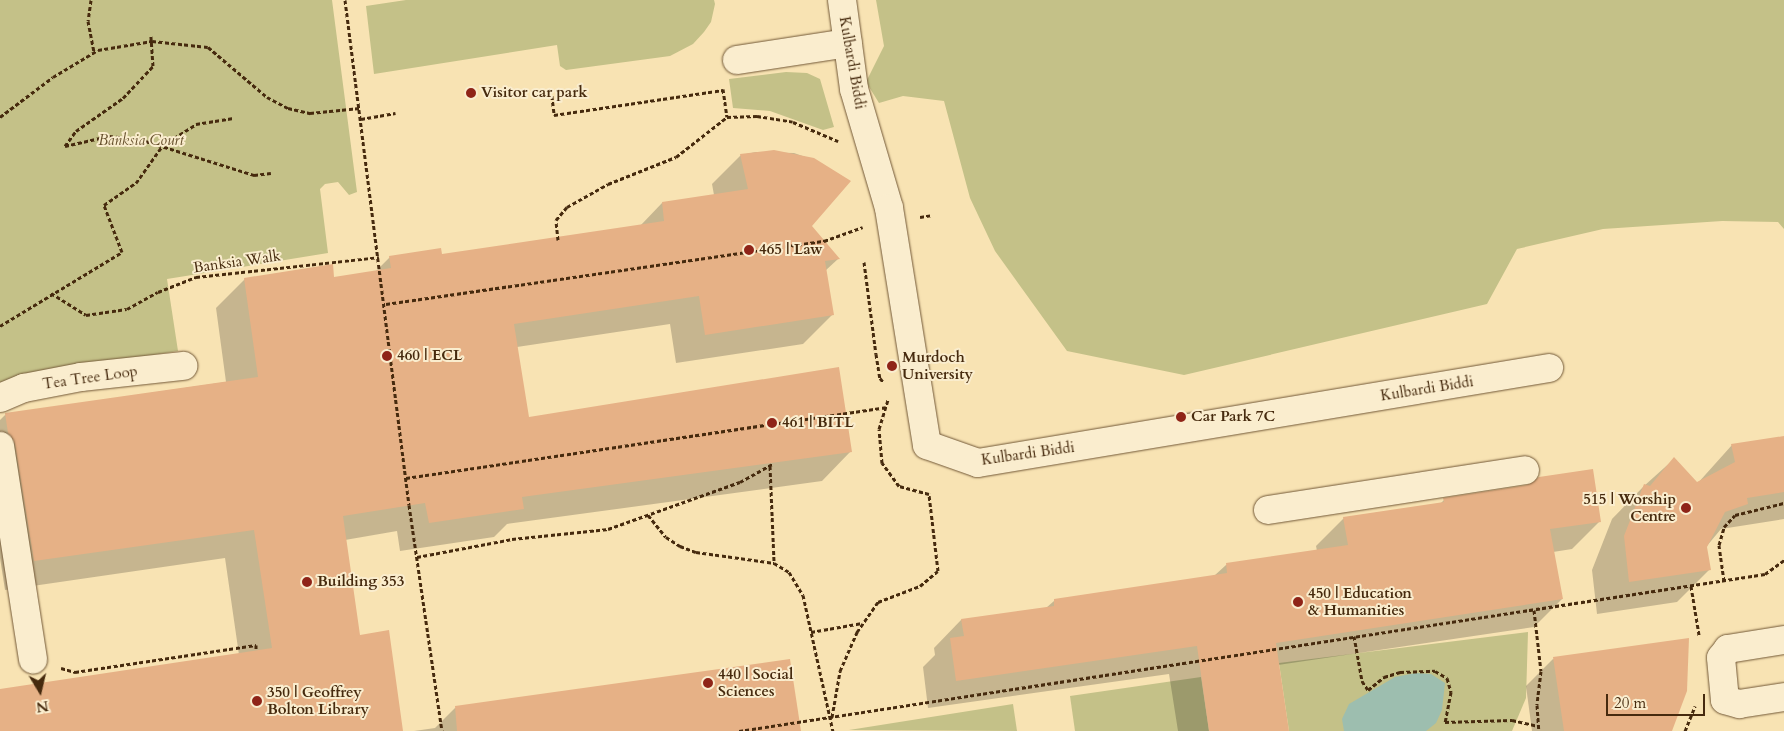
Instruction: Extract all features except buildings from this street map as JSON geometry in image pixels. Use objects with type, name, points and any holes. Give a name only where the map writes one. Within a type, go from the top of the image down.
[{"type":"lane","name":"Kulbardi Biddi","points":[[842,0],[854,89],[889,208],[927,445],[978,463],[1549,368]]},
{"type":"lane","points":[[730,71],[848,43]]},
{"type":"lane","name":"Tea Tree Loop","points":[[0,398],[24,388],[81,377],[183,366]]},
{"type":"lane","points":[[0,446],[33,659]]},
{"type":"lane","points":[[1268,510],[1526,470]]},
{"type":"lane","points":[[1784,640],[1728,649],[1721,658],[1725,700],[1739,704],[1784,697]]},
{"type":"path","points":[[91,0],[88,21],[94,52]]},
{"type":"path","points":[[345,0],[386,304],[409,505],[442,731]]},
{"type":"path","points":[[151,36],[152,66],[123,98],[76,131],[66,146],[109,136],[163,145],[254,176],[271,173]]},
{"type":"path","points":[[0,116],[37,88],[94,52],[125,43],[152,41],[208,47],[266,97],[288,108],[310,113],[360,108]]},
{"type":"path","points":[[727,116],[723,90],[730,71]]},
{"type":"path","points":[[551,89],[554,115],[723,90]]},
{"type":"path","points":[[361,119],[395,113]]},
{"type":"path","points":[[558,240],[556,220],[567,207],[608,184],[676,157],[727,116],[757,116],[793,122],[843,144]]},
{"type":"path","points":[[0,326],[51,293],[122,252],[104,205],[136,183],[163,145],[196,124],[234,118]]},
{"type":"path","points":[[386,304],[824,241],[869,225]]},
{"type":"path","name":"Banksia Walk","points":[[51,293],[86,315],[127,309],[158,292],[196,277],[379,257]]},
{"type":"path","points":[[832,717],[840,672],[864,623],[878,602],[920,586],[938,571],[929,494],[899,486],[882,463],[878,441],[890,390],[880,378],[864,261]]},
{"type":"path","points":[[406,478],[886,407]]},
{"type":"path","points":[[417,557],[512,539],[590,533],[740,482],[771,465],[774,563]]},
{"type":"path","points":[[1724,580],[1719,545],[1724,527],[1735,515],[1784,502]]},
{"type":"path","points":[[648,514],[666,536],[696,552],[774,563],[795,581],[803,595],[832,717],[833,731]]},
{"type":"path","points":[[739,731],[1765,574],[1784,560]]},
{"type":"path","points":[[1354,636],[1362,681],[1368,690],[1384,677],[1400,672],[1435,670],[1448,678],[1451,692],[1445,722],[1512,720],[1539,729],[1541,671],[1534,610]]},
{"type":"path","points":[[811,632],[864,623]]},
{"type":"path","points":[[75,672],[256,645],[256,651]]},
{"type":"green space","name":"Banksia Court","points":[[0,0],[332,0],[357,192],[349,195],[338,182],[325,184],[320,189],[328,253],[167,279],[178,351],[23,376],[0,388]]},
{"type":"green space","points":[[406,0],[714,0],[715,4],[711,22],[704,32],[693,44],[670,56],[566,70],[560,66],[557,45],[374,74],[366,6]]},
{"type":"green space","points":[[876,0],[1784,0],[1784,229],[1778,222],[1722,221],[1603,229],[1517,249],[1487,304],[1184,375],[1067,351],[995,251],[970,198],[944,101],[903,96],[879,103],[866,82],[884,46]]},
{"type":"green space","points":[[786,72],[807,73],[820,79],[834,127],[823,130],[770,111],[733,108],[729,79]]},
{"type":"green space","points":[[1528,632],[1526,698],[1512,731],[1289,731],[1279,663]]},
{"type":"green space","points":[[1201,677],[1209,731],[1075,731],[1070,696]]},
{"type":"green space","points":[[1013,704],[1017,731],[849,730]]},
{"type":"shaded area","points":[[1416,673],[1431,674],[1445,683],[1442,710],[1436,723],[1426,731],[1344,731],[1342,719],[1349,704],[1395,677]]},
{"type":"place","name":"Visitor car park","points":[[471,93]]},
{"type":"place","name":"465 | Law","points":[[749,250]]},
{"type":"place","name":"460 | ECL","points":[[387,356]]},
{"type":"place","name":"Murdoch University","points":[[892,366]]},
{"type":"place","name":"Car Park 7C","points":[[1181,417]]},
{"type":"place","name":"461 | BITL","points":[[772,423]]},
{"type":"place","name":"515 | Worship Centre","points":[[1686,508]]},
{"type":"place","name":"Building 353","points":[[307,582]]},
{"type":"place","name":"450 | Education & Humanities","points":[[1298,602]]},
{"type":"place","name":"440 | Social Sciences","points":[[708,683]]},
{"type":"place","name":"350 | Geoffrey Bolton Library","points":[[257,701]]}]
